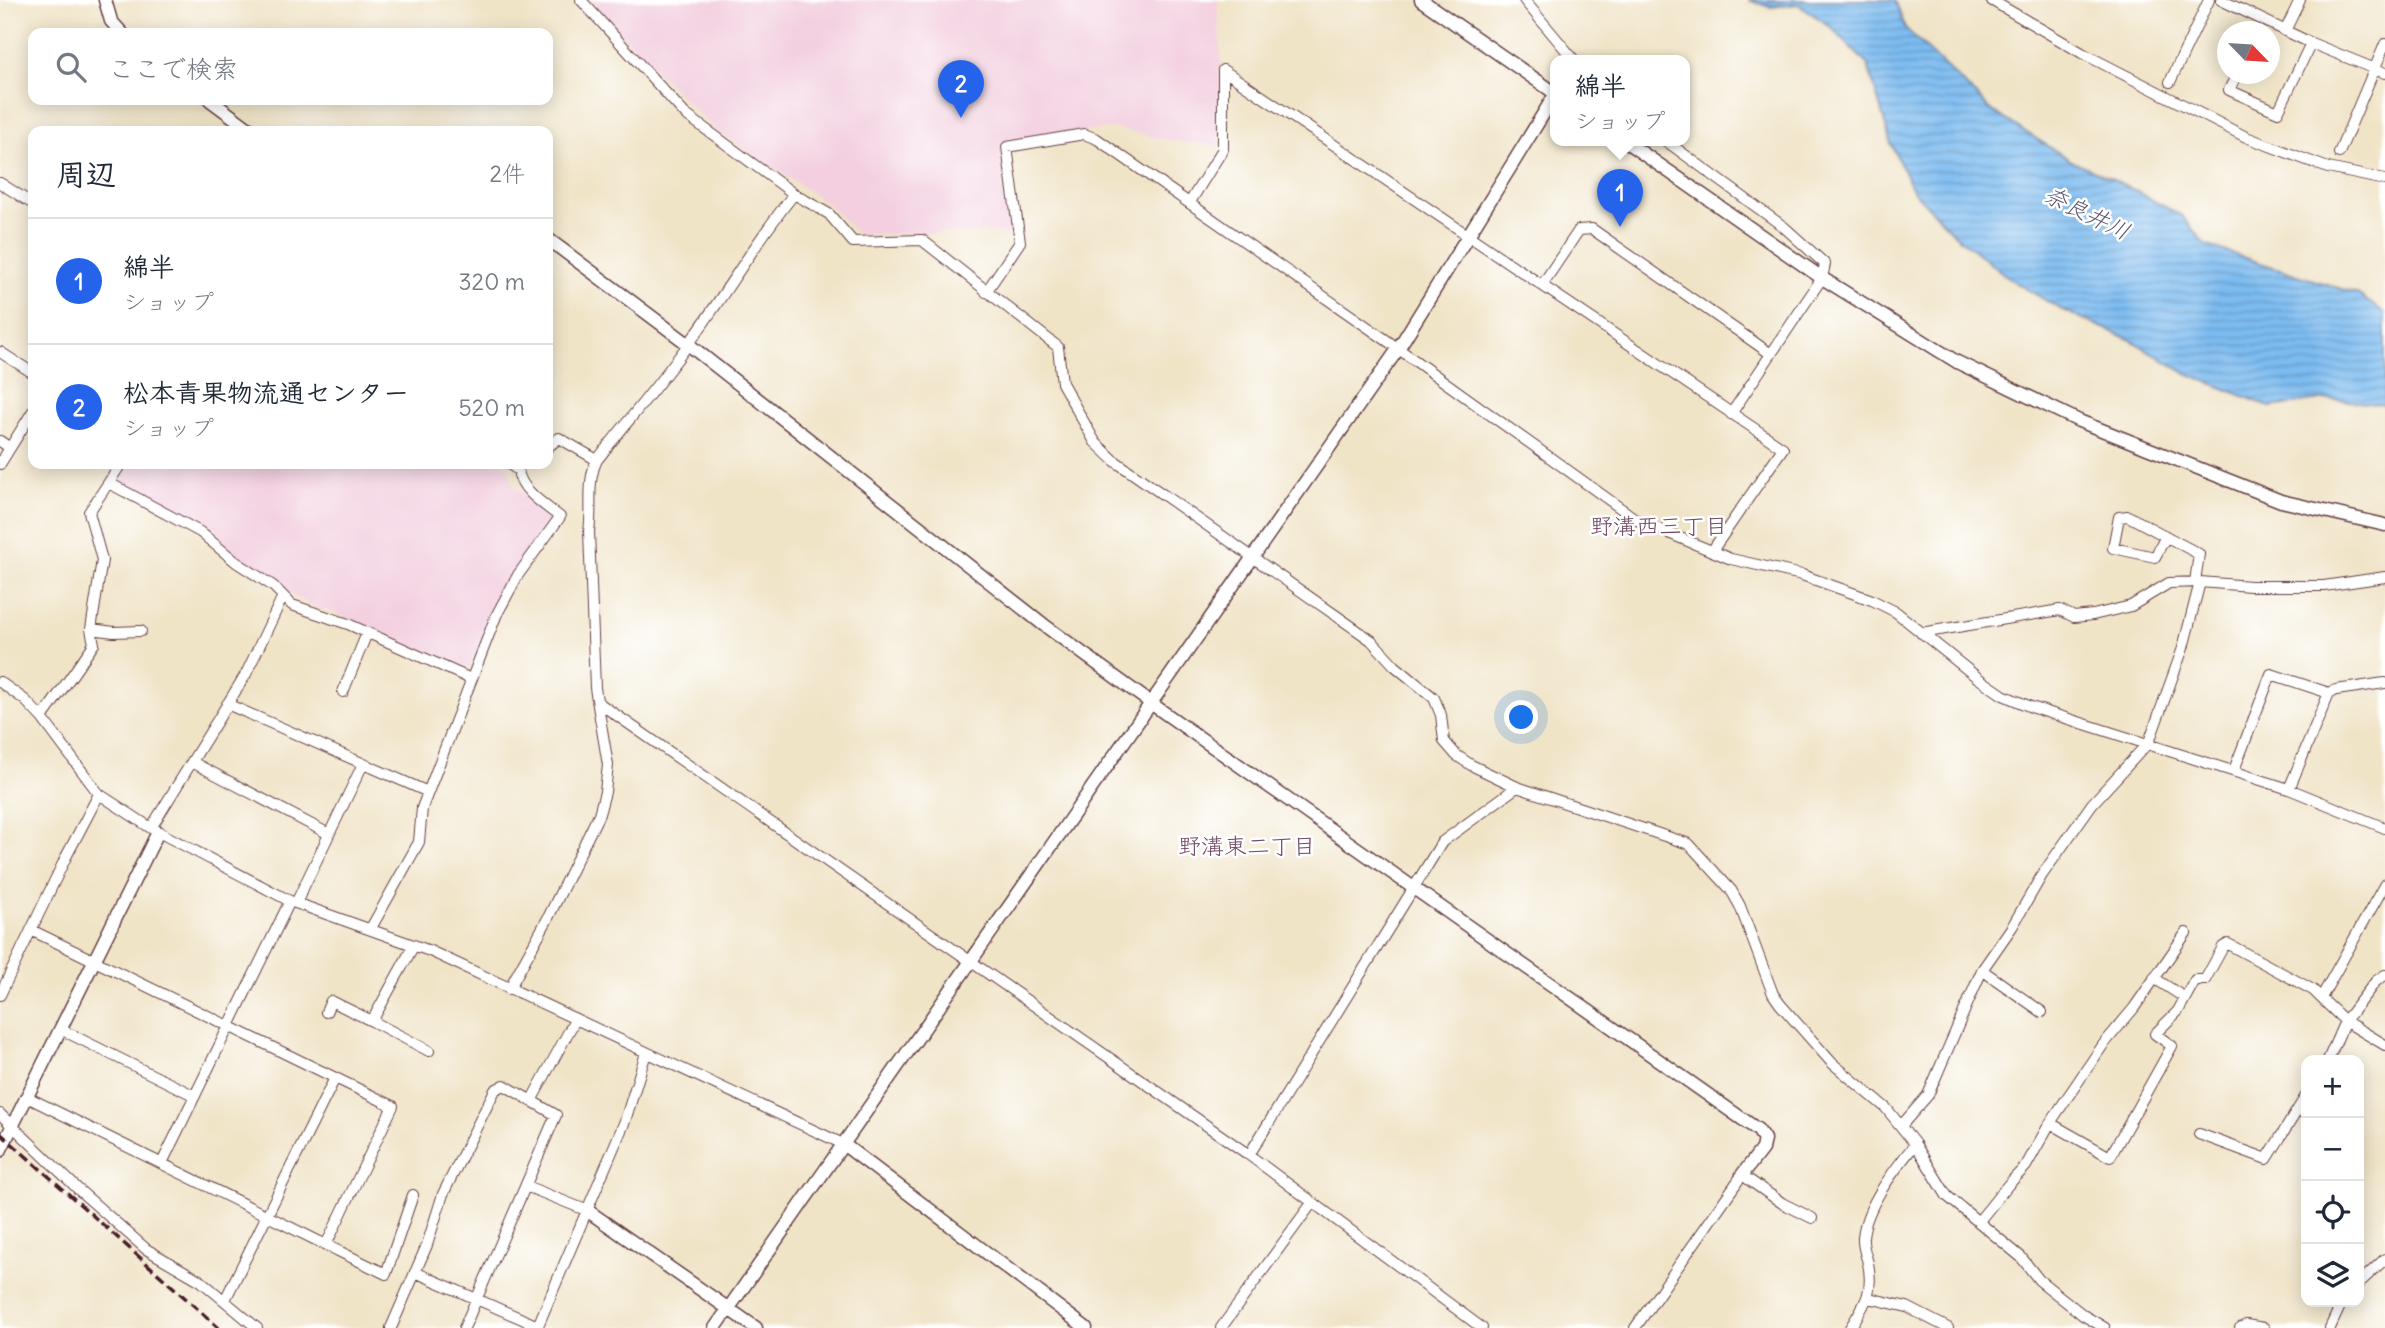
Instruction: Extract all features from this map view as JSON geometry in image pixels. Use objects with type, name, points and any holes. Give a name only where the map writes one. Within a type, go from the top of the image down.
[{"type":"street","points":[[105,0],[111,21],[117,28]]},
{"type":"street","points":[[580,0],[685,114],[794,194],[829,214],[853,242],[922,240],[1058,347],[1062,383],[1094,442],[1115,461],[1371,640],[1395,666],[1434,698],[1441,715],[1444,741],[1456,755],[1517,787],[1689,844],[1731,890],[1740,906],[1773,994],[1780,1004],[1832,1063],[1886,1108],[1916,1144],[1947,1196],[2021,1257],[2039,1280],[2083,1315],[2105,1328]]},
{"type":"street","points":[[1421,0],[1550,90]]},
{"type":"street","points":[[1524,0],[1570,55]]},
{"type":"street","points":[[1991,0],[2082,53],[2246,137],[2328,168],[2385,180]]},
{"type":"street","points":[[2170,82],[2209,0]]},
{"type":"street","points":[[2221,0],[2311,43],[2385,73]]},
{"type":"street","points":[[2285,31],[2300,0]]},
{"type":"street","points":[[2232,84],[2229,90],[2278,112],[2311,43]]},
{"type":"street","points":[[2339,153],[2385,44]]},
{"type":"street","points":[[1190,202],[1223,149],[1223,70],[1783,448],[1713,551]]},
{"type":"street","points":[[715,1328],[1398,349],[1550,102]]},
{"type":"street","points":[[217,105],[245,126]]},
{"type":"street","points":[[986,292],[1020,242],[1007,146],[1084,134],[1097,139],[1190,202],[1637,520],[1731,559],[1802,575],[1871,600],[1896,612],[2003,695],[2031,707],[2234,770],[2385,828]]},
{"type":"street","points":[[1632,146],[1822,278],[1958,362],[2080,421],[2281,501],[2385,525]]},
{"type":"street","points":[[1672,146],[1784,227],[1825,264],[1822,278],[1731,414]]},
{"type":"street","points":[[0,183],[28,201]]},
{"type":"street","points":[[509,989],[547,920],[599,814],[605,792],[608,765],[595,688],[589,531],[593,511],[590,484],[592,470],[688,344],[740,271],[763,233],[794,194]]},
{"type":"street","points":[[1542,285],[1579,229],[1592,229],[1771,354]]},
{"type":"street","points":[[553,243],[688,344],[1044,625],[1758,1129],[1764,1139],[1762,1149],[1635,1328]]},
{"type":"street","points":[[0,352],[28,370]]},
{"type":"street","points":[[0,464],[28,419]]},
{"type":"street","points":[[553,443],[559,438],[597,460]]},
{"type":"street","points":[[0,441],[10,448]]},
{"type":"street","points":[[42,718],[94,644],[91,629],[102,560],[89,512],[118,469]]},
{"type":"street","points":[[371,928],[419,842],[422,808],[496,616],[518,575],[560,517],[527,489],[519,478],[518,469]]},
{"type":"street","points":[[109,482],[200,531],[236,562],[273,586],[292,605],[367,633],[471,679]]},
{"type":"street","points":[[1901,1126],[1928,1095],[1982,970],[2012,927],[2069,833],[2149,742],[2183,648],[2198,582],[2199,554],[2166,536],[2129,516],[2119,517],[2113,548],[2155,556],[2166,536]]},
{"type":"street","points":[[1921,633],[2060,610],[2074,617],[2093,615],[2131,606],[2169,583],[2325,586],[2385,577]]},
{"type":"street","points":[[0,1151],[94,962],[154,830],[246,674],[283,596]]},
{"type":"street","points":[[91,629],[141,631]]},
{"type":"street","points":[[343,692],[367,633]]},
{"type":"street","points":[[2234,770],[2271,674],[2329,693],[2385,683]]},
{"type":"street","points":[[0,682],[25,700],[42,718],[99,794],[154,830],[293,902],[414,945],[843,1144],[1086,1328]]},
{"type":"street","points":[[2289,789],[2329,693]]},
{"type":"street","points":[[599,703],[1250,1155],[1482,1328]]},
{"type":"street","points":[[227,704],[428,792]]},
{"type":"street","points":[[192,762],[329,834]]},
{"type":"street","points":[[162,1163],[363,764]]},
{"type":"street","points":[[1250,1155],[1442,842],[1517,787]]},
{"type":"street","points":[[0,995],[99,794]]},
{"type":"street","points":[[2321,998],[2385,884]]},
{"type":"street","points":[[32,930],[393,1106],[326,1245]]},
{"type":"street","points":[[1979,1221],[2026,1166],[2050,1123],[2103,1045],[2134,1008],[2186,933]]},
{"type":"street","points":[[2050,1123],[2110,1157],[2172,1046],[2155,1034],[2178,1011],[2195,980],[2205,980],[2223,947],[2228,944],[2313,990],[2345,1021],[2385,1045]]},
{"type":"street","points":[[372,1021],[414,945]]},
{"type":"street","points":[[1982,970],[2042,1012]]},
{"type":"street","points":[[2330,1055],[2345,1021],[2376,981],[2385,975]]},
{"type":"street","points":[[2154,978],[2185,998]]},
{"type":"street","points":[[326,1012],[331,1001],[429,1051]]},
{"type":"street","points":[[531,1101],[575,1020]]},
{"type":"street","points":[[60,1029],[195,1096]]},
{"type":"street","points":[[415,1272],[537,1327],[625,1121],[646,1053]]},
{"type":"street","points":[[225,1300],[335,1078]]},
{"type":"street","points":[[391,1328],[415,1272],[443,1194],[495,1090],[504,1085],[556,1115],[464,1328]]},
{"type":"street","points":[[27,1097],[386,1274],[413,1195]]},
{"type":"street","points":[[2199,1134],[2267,1159],[2301,1104]]},
{"type":"street","points":[[0,1114],[80,1191],[146,1248],[201,1280],[257,1328]]},
{"type":"street","points":[[1850,1328],[1869,1298],[1871,1278],[1862,1241],[1865,1223],[1892,1173],[1916,1144]]},
{"type":"street","points":[[1742,1175],[1782,1203],[1812,1218]]},
{"type":"street","points":[[526,1186],[588,1211],[756,1328]]},
{"type":"street","points":[[1221,1328],[1311,1203]]},
{"type":"street","points":[[2364,1278],[2385,1259]]},
{"type":"street","points":[[1869,1298],[1907,1307],[1948,1328]]},
{"type":"street","points":[[2330,1328],[2339,1307]]},
{"type":"street","points":[[2240,1328],[2246,1325],[2264,1328]]},
{"type":"shaded area","points":[[589,0],[1218,0],[1221,60],[1220,146],[1167,140],[1112,128],[999,143],[1005,162],[1013,236],[995,232],[858,235],[824,201],[716,131],[635,51]]},
{"type":"shaded area","points":[[125,469],[508,469],[514,486],[550,515],[551,521],[493,615],[471,667],[466,670],[332,612],[317,609],[291,595],[231,552],[205,529],[118,482]]},
{"type":"water","name":"奈良井川","points":[[1748,0],[1895,0],[1905,28],[1992,111],[2072,161],[2111,178],[2182,216],[2205,245],[2357,294],[2385,313],[2385,405],[2329,399],[2270,407],[2184,372],[2131,340],[2060,309],[2010,279],[1954,234],[1914,192],[1891,144],[1868,65],[1831,27],[1798,4],[1770,7]]},
{"type":"railway","points":[[0,1133],[219,1328]]},
{"type":"place","name":"松本青果物流通センター","points":[[961,118]]},
{"type":"place","name":"綿半","points":[[1620,227]]},
{"type":"district","name":"野溝西三丁目","points":[[1659,526]]},
{"type":"district","name":"野溝東二丁目","points":[[1247,846]]}]
